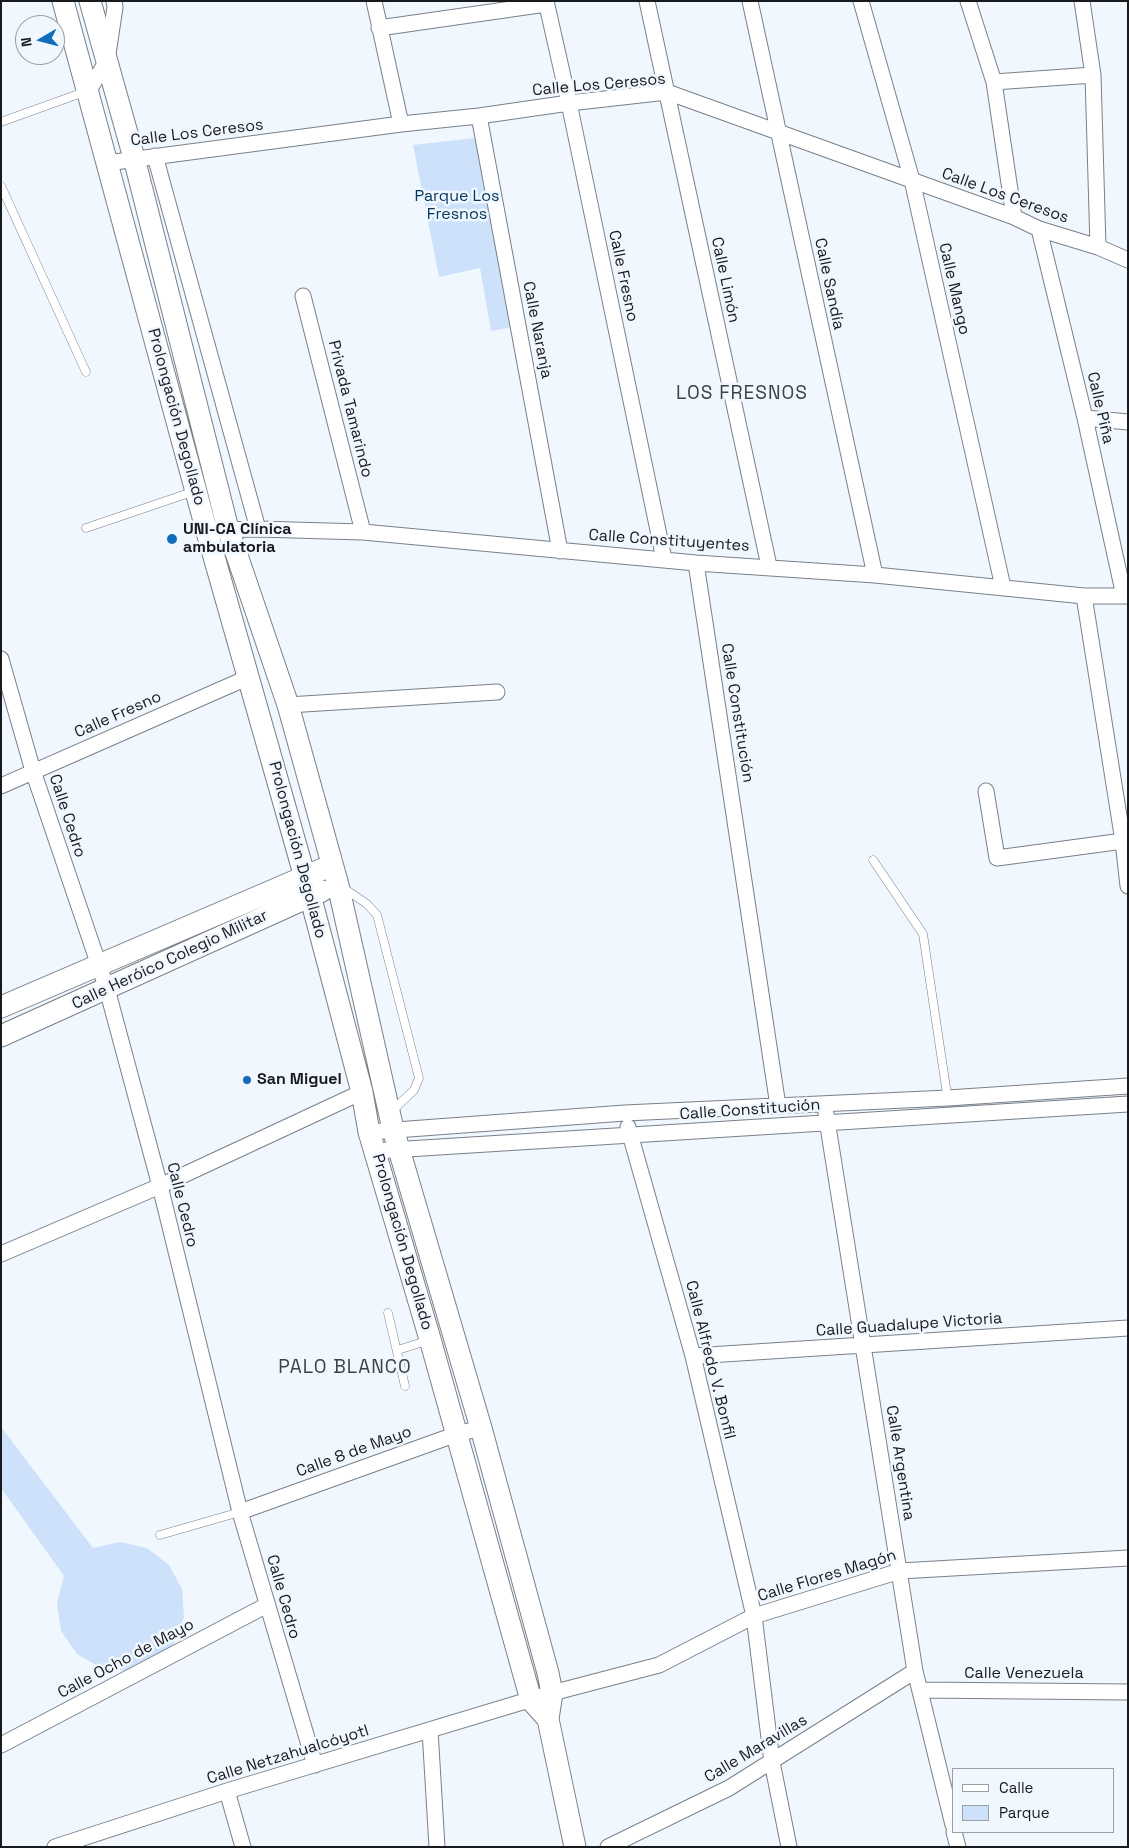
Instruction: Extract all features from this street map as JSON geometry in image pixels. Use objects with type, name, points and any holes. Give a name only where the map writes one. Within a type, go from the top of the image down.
[{"type":"street","name":"Prolongación Degollado","points":[[63,1],[89,90],[207,532],[250,676],[307,886],[362,1092],[372,1142],[457,1434],[531,1700]]},
{"type":"street","name":"Prolongación Degollado","points":[[90,1],[134,158],[228,529],[288,705],[335,875],[393,1131],[481,1428],[552,1693]]},
{"type":"street","points":[[89,90],[107,61],[115,7],[114,1]]},
{"type":"street","points":[[374,1],[378,28],[401,124]]},
{"type":"street","name":"Calle Limón","points":[[647,1],[769,566]]},
{"type":"street","name":"Calle Sandía","points":[[750,1],[875,575]]},
{"type":"street","name":"Calle Mango","points":[[861,1],[912,180],[1003,587]]},
{"type":"street","points":[[968,1],[994,82],[1014,217]]},
{"type":"street","points":[[1082,1],[1093,75],[1098,247]]},
{"type":"street","points":[[378,28],[546,3]]},
{"type":"street","name":"Calle Fresno","points":[[546,3],[569,102],[664,559]]},
{"type":"street","points":[[994,82],[1093,75]]},
{"type":"street","name":"Calle Los Ceresos","points":[[107,163],[401,124],[479,116],[569,102],[667,92],[777,130],[1014,217],[1039,229],[1098,247],[1128,260]]},
{"type":"street","name":"Calle Naranja","points":[[479,116],[560,550]]},
{"type":"street","points":[[155,156],[258,529]]},
{"type":"street","name":"Calle Piña","points":[[1039,229],[1126,596]]},
{"type":"street","name":"Privada Tamarindo","points":[[303,296],[363,532]]},
{"type":"street","points":[[1085,418],[1128,422]]},
{"type":"street","name":"Calle Constituyentes","points":[[207,532],[228,529],[363,532],[696,562],[875,575],[1084,596],[1126,596]]},
{"type":"street","name":"Calle Constitución","points":[[696,562],[778,1106]]},
{"type":"street","points":[[1084,596],[1123,841],[1128,886]]},
{"type":"street","name":"Calle Cedro","points":[[1,659],[33,771],[107,989],[160,1186],[240,1512],[315,1765]]},
{"type":"street","name":"Calle Fresno","points":[[1,786],[250,676]]},
{"type":"street","points":[[288,705],[497,692]]},
{"type":"street","points":[[986,791],[996,858],[1123,841]]},
{"type":"street","name":"Calle Heróico Colegio Militar","points":[[1,1007],[98,966],[335,875]]},
{"type":"street","name":"Calle Heróico Colegio Militar","points":[[1,1036],[107,989],[307,886]]},
{"type":"street","name":"Calle Constitución","points":[[372,1142],[393,1131],[625,1113],[825,1105],[1128,1086]]},
{"type":"street","points":[[1,1254],[160,1186],[362,1092]]},
{"type":"street","name":"Calle Constitución","points":[[372,1142],[393,1131],[630,1136],[1128,1104]]},
{"type":"street","name":"Calle Argentina","points":[[825,1105],[915,1671],[952,1821]]},
{"type":"street","name":"Calle Alfredo V. Bonfil","points":[[625,1113],[693,1356],[754,1616],[772,1762],[789,1847]]},
{"type":"street","name":"Calle Guadalupe Victoria","points":[[693,1356],[1128,1328]]},
{"type":"street","name":"Calle 8 de Mayo","points":[[240,1512],[457,1434],[481,1428]]},
{"type":"street","name":"Calle Flores Magón","points":[[531,1700],[659,1665],[754,1616],[900,1571],[1128,1558]]},
{"type":"street","name":"Calle Ocho de Mayo","points":[[1,1745],[267,1605]]},
{"type":"street","name":"Calle Maravillas","points":[[608,1847],[729,1788],[915,1671]]},
{"type":"street","name":"Calle Venezuela","points":[[921,1690],[1128,1692]]},
{"type":"street","points":[[552,1693],[548,1719],[575,1847]]},
{"type":"street","points":[[531,1700],[548,1719]]},
{"type":"street","name":"Calle Netzahualcóyotl","points":[[55,1847],[227,1791],[531,1700]]},
{"type":"street","points":[[430,1730],[437,1847]]},
{"type":"street","points":[[227,1791],[243,1847]]},
{"type":"street","points":[[954,1833],[958,1847]]},
{"type":"lane","points":[[1,122],[89,90]]},
{"type":"lane","points":[[1,186],[86,372]]},
{"type":"lane","points":[[86,528],[196,490]]},
{"type":"lane","points":[[873,860],[923,934],[949,1115]]},
{"type":"lane","points":[[335,875],[377,915],[420,1078],[393,1131]]},
{"type":"lane","points":[[388,1313],[405,1386]]},
{"type":"lane","points":[[398,1350],[430,1340]]},
{"type":"lane","points":[[160,1535],[240,1512]]},
{"type":"green space","name":"Parque Los Fresnos","points":[[475,138],[513,327],[491,331],[480,268],[439,277],[413,145]]},
{"type":"green space","points":[[1,1427],[93,1548],[120,1542],[147,1548],[169,1565],[182,1589],[184,1617],[174,1643],[154,1662],[128,1671],[101,1668],[77,1654],[61,1631],[57,1603],[64,1576],[1,1488]]},
{"type":"place","name":"UNI-CA Clínica ambulatoria","points":[[172,539]]},
{"type":"place","name":"San Miguel","points":[[247,1080]]},
{"type":"district","name":"LOS FRESNOS","points":[[742,394]]},
{"type":"district","name":"PALO BLANCO","points":[[345,1368]]}]
